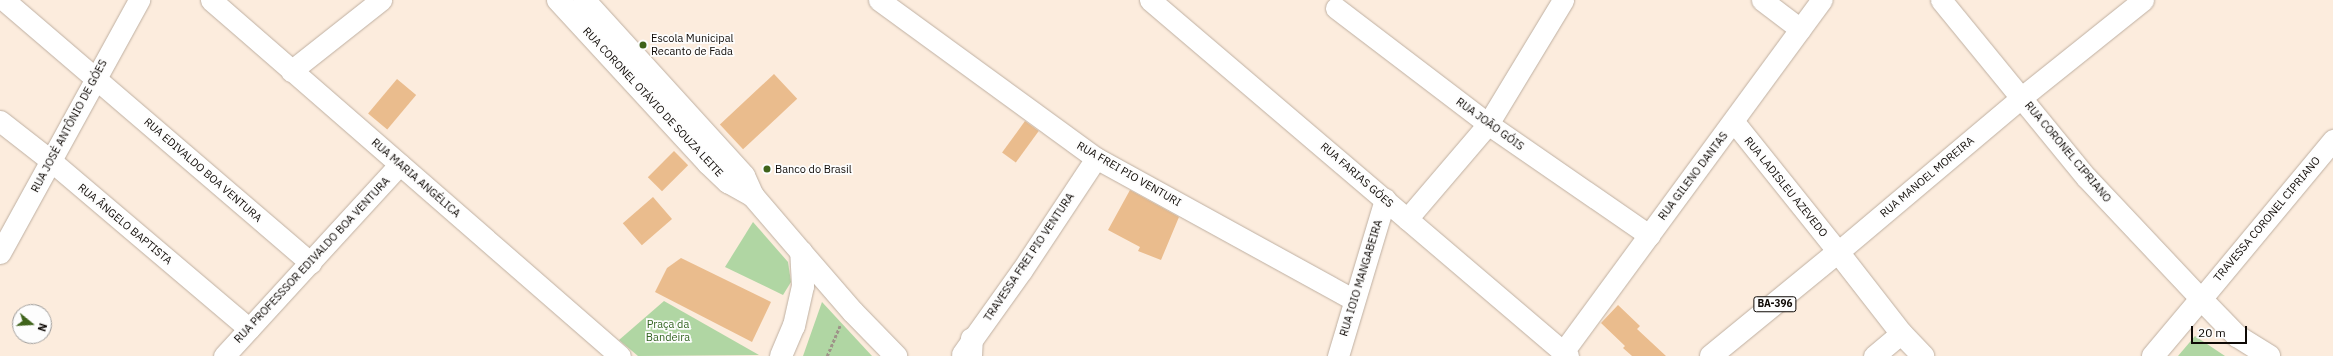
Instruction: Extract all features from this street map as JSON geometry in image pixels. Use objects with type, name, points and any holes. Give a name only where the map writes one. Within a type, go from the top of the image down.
[{"type":"main road","name":"RUA CORONEL OTÁVIO DE SOUZA LEITE","points":[[558,0],[708,164],[728,182],[753,196]]},
{"type":"main road","name":"RUA CORONEL OTÁVIO DE SOUZA LEITE","points":[[584,0],[744,176],[753,196],[801,252]]},
{"type":"main road","points":[[801,252],[852,312],[896,356]]},
{"type":"main road","points":[[781,356],[794,326],[803,286],[801,252]]},
{"type":"main road","points":[[1838,252],[1901,333],[1922,356]]},
{"type":"main road","name":"RUA MANOEL MOREIRA","points":[[1711,356],[1838,252]]},
{"type":"main road","points":[[2154,356],[2201,299],[2237,336],[2269,356]]},
{"type":"street","name":"RUA EDIVALDO BOA VENTURA","points":[[4,0],[311,263]]},
{"type":"street","name":"RUA JOSÉ ANTÔNIO DE GÓES","points":[[0,253],[94,77],[139,0]]},
{"type":"street","name":"RUA MARIA ANGÉLICA","points":[[211,0],[620,356]]},
{"type":"street","points":[[292,71],[381,0]]},
{"type":"street","name":"RUA FREI PIO VENTURI","points":[[879,0],[1096,158],[1354,299]]},
{"type":"street","name":"RUA FARIAS GÓES","points":[[1150,0],[1386,199],[1407,219],[1565,354]]},
{"type":"street","points":[[1407,219],[1488,124],[1563,0]]},
{"type":"street","points":[[1762,0],[1800,29]]},
{"type":"street","name":"RUA GILENO DANTAS","points":[[1565,354],[1649,235],[1734,122],[1822,0]]},
{"type":"street","name":"RUA CORONEL CIPRIANO","points":[[1941,0],[2086,177],[2201,299]]},
{"type":"street","name":"RUA MANOEL MOREIRA","points":[[1838,252],[2022,97],[2143,0]]},
{"type":"street","name":"RUA JOÃO GÓIS","points":[[1336,8],[1488,124],[1649,235]]},
{"type":"street","name":"RUA ÂNGELO BAPTISTA","points":[[0,121],[50,160],[249,329]]},
{"type":"street","name":"RUA LADISLEU AZEVEDO","points":[[1734,122],[1838,252]]},
{"type":"street","name":"TRAVESSA CORONEL CIPRIANO","points":[[2201,299],[2333,140]]},
{"type":"street","name":"TRAVESSA FREI PIO VENTURA","points":[[968,350],[1096,158]]},
{"type":"street","name":"RUA PROFESSSOR EDIVALDO BOA VENTURA","points":[[224,356],[311,263],[400,164]]},
{"type":"street","name":"RUA IOIO MANGABEIRA","points":[[1338,356],[1354,299],[1386,199]]},
{"type":"street","points":[[1874,356],[1901,333]]},
{"type":"path","points":[[827,356],[838,327],[852,312]]},
{"type":"green space","points":[[753,222],[788,262],[791,282],[783,295],[725,267]]},
{"type":"green space","name":"Praça da Bandeira","points":[[664,301],[759,355],[638,356],[619,340]]},
{"type":"green space","points":[[822,302],[872,356],[803,356]]},
{"type":"green space","points":[[2195,336],[2225,356],[2178,356]]},
{"type":"building","points":[[774,74],[797,99],[743,149],[720,124]]},
{"type":"building","points":[[397,79],[416,95],[387,130],[368,113]]},
{"type":"building","points":[[1025,121],[1039,131],[1016,163],[1002,153]]},
{"type":"building","points":[[674,151],[688,165],[662,191],[648,177]]},
{"type":"building","points":[[1130,190],[1179,217],[1161,260],[1138,251],[1140,247],[1108,230]]},
{"type":"building","points":[[653,197],[672,219],[642,245],[623,223]]},
{"type":"building","points":[[681,258],[771,302],[752,342],[655,292],[667,268]]},
{"type":"building","points":[[1618,305],[1640,326],[1637,329],[1666,356],[1632,356],[1623,348],[1625,346],[1601,323]]},
{"type":"place","name":"Escola Municipal Recanto de Fada","points":[[643,45]]},
{"type":"place","name":"Banco do Brasil","points":[[767,169]]}]
